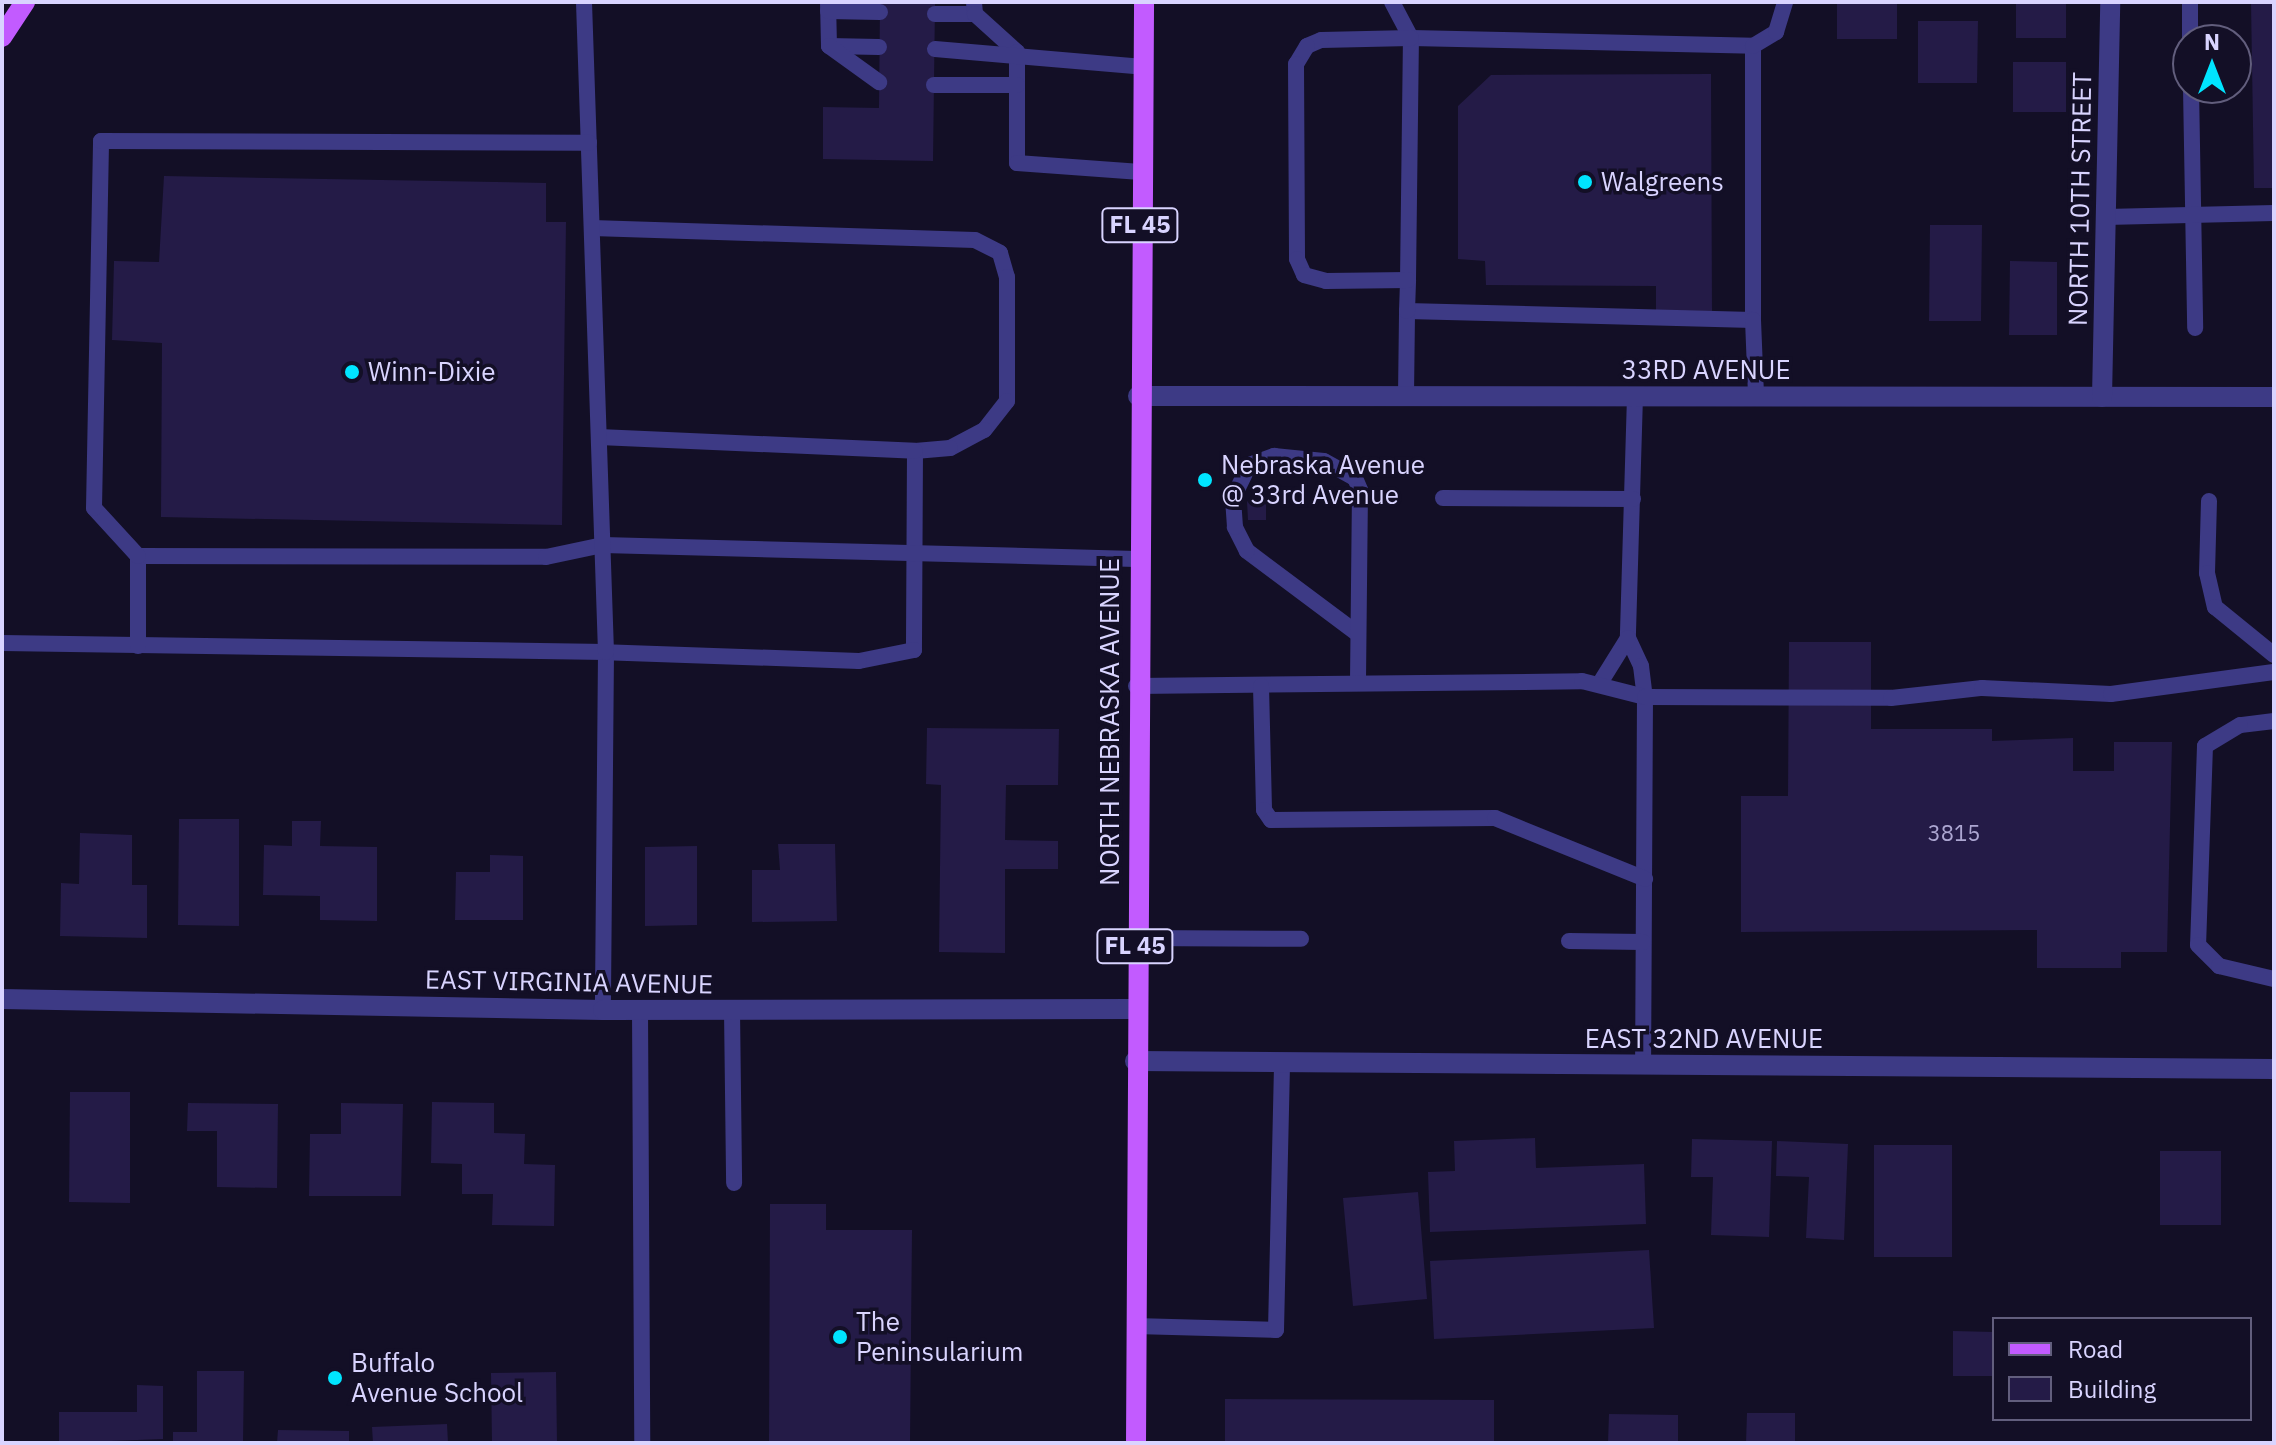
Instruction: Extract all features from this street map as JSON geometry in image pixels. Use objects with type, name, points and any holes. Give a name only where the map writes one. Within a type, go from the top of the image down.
[{"type":"main road","points":[[2,37],[25,2]]},
{"type":"main road","name":"NORTH NEBRASKA AVENUE","points":[[1136,1443],[1136,559],[1144,2]]},
{"type":"street","name":"NORTH 10TH STREET","points":[[2102,397],[2110,2]]},
{"type":"street","name":"33RD AVENUE","points":[[1138,396],[2274,397]]},
{"type":"street","name":"EAST VIRGINIA AVENUE","points":[[2,999],[603,1010],[1135,1009]]},
{"type":"street","name":"EAST 32ND AVENUE","points":[[1135,1061],[2274,1069]]},
{"type":"lane","points":[[584,2],[606,652],[603,1010]]},
{"type":"lane","points":[[1392,2],[1411,38],[1406,396]]},
{"type":"lane","points":[[1408,280],[1326,281],[1304,275],[1297,259],[1296,64],[1307,46],[1321,40],[1411,38],[1753,46],[1776,32],[1785,2]]},
{"type":"lane","points":[[2190,2],[2190,24]]},
{"type":"lane","points":[[829,46],[828,6],[880,12]]},
{"type":"lane","points":[[935,14],[974,8],[1017,52],[1017,163],[1141,172]]},
{"type":"lane","points":[[829,46],[879,47]]},
{"type":"lane","points":[[829,46],[879,82]]},
{"type":"lane","points":[[1753,46],[1756,396]]},
{"type":"lane","points":[[935,49],[1017,52],[1143,67]]},
{"type":"lane","points":[[934,85],[1017,85]]},
{"type":"lane","points":[[2191,104],[2195,328]]},
{"type":"lane","points":[[138,646],[138,556],[94,508],[101,141],[589,143]]},
{"type":"lane","points":[[2106,217],[2274,213]]},
{"type":"lane","points":[[592,228],[975,240],[1000,253],[1007,277],[1007,401],[984,430],[950,448],[915,451],[599,437]]},
{"type":"lane","points":[[1407,311],[1753,320]]},
{"type":"lane","points":[[1635,396],[1628,638],[1641,666],[1645,697],[1643,1065]]},
{"type":"lane","points":[[2,643],[606,652],[859,661],[914,650],[917,552],[915,451]]},
{"type":"lane","points":[[1358,634],[1247,551],[1235,527],[1233,498],[1249,465],[1274,456],[1324,461],[1355,478],[1358,634],[1358,683]]},
{"type":"lane","points":[[1443,498],[1633,499]]},
{"type":"lane","points":[[2209,501],[2207,573],[2215,607],[2274,655]]},
{"type":"lane","points":[[138,556],[546,557],[603,545],[1136,559]]},
{"type":"lane","points":[[1600,683],[1628,638]]},
{"type":"lane","points":[[1136,686],[1600,683],[1645,697],[1891,698],[1982,688],[2111,694],[2274,672]]},
{"type":"lane","points":[[1261,686],[1264,810],[1271,820],[1495,818],[1645,879]]},
{"type":"lane","points":[[2274,721],[2229,729],[2205,746],[2198,945],[2219,966],[2274,979]]},
{"type":"lane","points":[[1135,938],[1301,939]]},
{"type":"lane","points":[[1569,941],[1643,942]]},
{"type":"lane","points":[[640,1010],[642,1443]]},
{"type":"lane","points":[[732,1010],[734,1183]]},
{"type":"lane","points":[[1135,1326],[1276,1330],[1282,1062]]},
{"type":"building","points":[[1837,2],[1897,2],[1897,39],[1837,39]]},
{"type":"building","points":[[2016,2],[2066,2],[2066,38],[2016,38]]},
{"type":"building","points":[[2251,2],[2274,2],[2274,188],[2254,188]]},
{"type":"building","points":[[880,3],[935,4],[933,161],[823,159],[823,107],[879,108]]},
{"type":"building","points":[[1918,21],[1978,21],[1977,83],[1918,83]]},
{"type":"building","points":[[2013,62],[2066,62],[2066,112],[2013,112]]},
{"type":"building","name":"Walgreens","points":[[1711,74],[1712,312],[1656,312],[1656,286],[1486,285],[1485,261],[1458,259],[1458,106],[1491,75]]},
{"type":"building","points":[[164,176],[546,183],[546,222],[566,222],[562,525],[161,517],[162,343],[112,340],[114,261],[159,262]]},
{"type":"building","points":[[1930,225],[1982,225],[1981,321],[1929,321]]},
{"type":"building","points":[[2010,261],[2057,262],[2057,335],[2009,335]]},
{"type":"building","points":[[1266,500],[1266,520],[1248,520],[1247,501]]},
{"type":"building","points":[[1789,642],[1871,642],[1871,729],[1992,729],[1992,741],[2073,738],[2073,771],[2114,771],[2114,742],[2172,742],[2167,952],[2121,952],[2121,968],[2037,968],[2037,930],[1741,932],[1741,796],[1788,796]]},
{"type":"building","points":[[927,728],[1059,729],[1058,785],[1006,785],[1005,840],[1058,841],[1058,869],[1005,869],[1005,953],[939,952],[941,785],[926,784]]},
{"type":"building","points":[[179,819],[239,819],[239,926],[178,925]]},
{"type":"building","points":[[292,821],[321,821],[320,846],[377,847],[377,921],[320,920],[320,896],[263,895],[264,845],[292,846]]},
{"type":"building","points":[[80,833],[132,835],[132,885],[147,885],[147,938],[60,936],[61,883],[79,884]]},
{"type":"building","points":[[778,844],[835,844],[837,921],[752,922],[752,870],[780,870]]},
{"type":"building","points":[[697,846],[697,925],[645,926],[645,847]]},
{"type":"building","points":[[490,855],[523,856],[523,920],[455,920],[456,872],[490,872]]},
{"type":"building","points":[[70,1092],[130,1092],[130,1203],[69,1202]]},
{"type":"building","points":[[432,1102],[494,1103],[494,1133],[525,1134],[524,1164],[555,1165],[554,1226],[492,1225],[493,1194],[462,1194],[462,1164],[431,1163]]},
{"type":"building","points":[[188,1103],[278,1104],[277,1188],[217,1187],[217,1131],[187,1131]]},
{"type":"building","points":[[341,1103],[403,1104],[401,1196],[309,1196],[310,1134],[341,1134]]},
{"type":"building","points":[[1535,1138],[1536,1168],[1644,1164],[1646,1224],[1430,1232],[1428,1172],[1455,1171],[1454,1141]]},
{"type":"building","points":[[1692,1139],[1772,1141],[1769,1237],[1711,1235],[1713,1177],[1691,1177]]},
{"type":"building","points":[[1777,1141],[1848,1144],[1844,1240],[1806,1238],[1809,1177],[1776,1176]]},
{"type":"building","points":[[1874,1145],[1952,1145],[1952,1257],[1874,1257]]},
{"type":"building","points":[[2160,1151],[2221,1151],[2221,1225],[2160,1225]]},
{"type":"building","points":[[1418,1192],[1427,1299],[1353,1306],[1343,1198]]},
{"type":"building","name":"The Peninsularium","points":[[770,1204],[826,1204],[826,1230],[912,1230],[910,1443],[769,1443]]},
{"type":"building","points":[[1649,1250],[1654,1328],[1434,1339],[1430,1261]]},
{"type":"building","points":[[1953,1331],[1992,1332],[1992,1376],[1953,1376]]},
{"type":"building","points":[[197,1371],[244,1371],[243,1443],[173,1443],[173,1432],[197,1432]]},
{"type":"building","points":[[556,1372],[557,1443],[492,1443],[491,1373]]},
{"type":"building","points":[[137,1385],[163,1386],[163,1439],[59,1443],[59,1412],[137,1412]]},
{"type":"building","points":[[1225,1399],[1494,1400],[1494,1443],[1225,1443]]},
{"type":"building","points":[[1747,1413],[1795,1413],[1795,1443],[1746,1443]]},
{"type":"building","points":[[1609,1414],[1678,1415],[1678,1443],[1608,1443]]},
{"type":"building","points":[[447,1424],[448,1443],[373,1443],[372,1427]]},
{"type":"building","points":[[278,1430],[349,1431],[349,1443],[277,1443]]},
{"type":"place","name":"Walgreens","points":[[1585,182]]},
{"type":"place","name":"Winn-Dixie","points":[[352,372]]},
{"type":"place","name":"Nebraska Avenue @ 33rd Avenue","points":[[1205,480]]},
{"type":"place","name":"The Peninsularium","points":[[840,1337]]},
{"type":"place","name":"Buffalo Avenue School","points":[[335,1378]]}]
